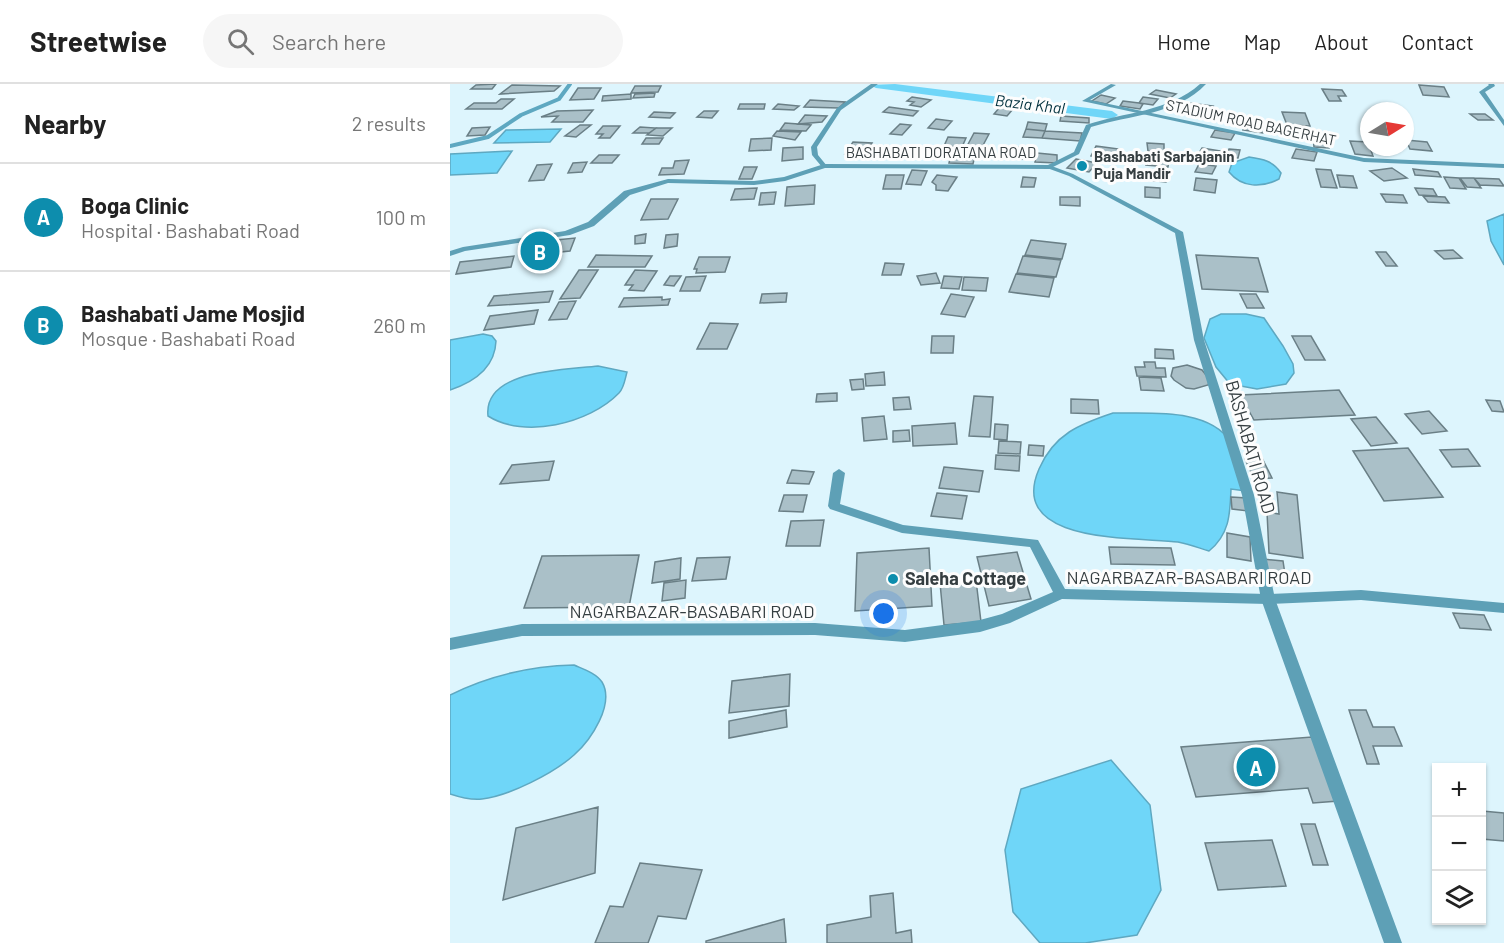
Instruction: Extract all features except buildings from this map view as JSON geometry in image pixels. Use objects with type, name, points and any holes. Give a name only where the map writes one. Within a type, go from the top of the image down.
[{"type":"street","points":[[450,254],[464,249],[567,233],[591,224],[627,193],[668,181],[754,183],[785,179],[825,166],[815,154],[814,147],[839,109],[875,84]]},
{"type":"street","points":[[1137,112],[1167,105],[1197,91],[1203,84]]},
{"type":"street","points":[[1491,84],[1492,86],[1482,92],[1504,124]]},
{"type":"street","name":"STADIUM ROAD BAGERHAT","points":[[1113,85],[1085,101],[1364,160],[1504,166]]},
{"type":"street","name":"BASHABATI DORATANA ROAD","points":[[825,166],[1049,167],[1077,153],[1088,126],[1137,112]]},
{"type":"street","name":"BASHABATI ROAD","points":[[1049,167],[1071,175],[1179,232],[1199,340],[1248,495],[1268,599],[1393,943]]},
{"type":"street","points":[[839,473],[834,506],[902,529],[1034,543],[1061,594]]},
{"type":"street","name":"NAGARBAZAR-BASABARI ROAD","points":[[450,644],[522,630],[815,629],[915,635],[980,626],[1005,619],[1061,594],[1268,599],[1361,595],[1504,608]]},
{"type":"water","points":[[561,129],[550,142],[494,143],[506,130]]},
{"type":"water","points":[[512,151],[497,173],[450,175],[450,154]]},
{"type":"water","points":[[1249,157],[1271,163],[1281,173],[1279,179],[1266,184],[1252,185],[1240,181],[1229,172],[1232,163]]},
{"type":"water","points":[[1504,214],[1504,265],[1491,241],[1487,221]]},
{"type":"water","points":[[1221,314],[1246,314],[1264,318],[1293,364],[1294,373],[1286,384],[1257,389],[1230,384],[1216,367],[1204,338],[1210,319]]},
{"type":"water","points":[[483,334],[492,336],[496,341],[492,359],[482,373],[450,390],[450,340]]},
{"type":"water","points":[[598,366],[627,372],[619,393],[591,413],[556,425],[537,427],[503,423],[488,416],[490,401],[499,389],[512,381],[548,371]]},
{"type":"water","points":[[1113,413],[1160,413],[1193,418],[1221,431],[1231,442],[1247,491],[1231,489],[1225,530],[1209,551],[1178,542],[1107,537],[1081,532],[1058,524],[1041,512],[1034,494],[1039,469],[1052,447],[1079,426]]},
{"type":"water","points":[[574,665],[596,676],[602,682],[606,701],[594,731],[581,748],[565,762],[518,789],[478,799],[450,794],[450,695],[480,682],[510,673],[542,667]]},
{"type":"water","points":[[1111,760],[1150,805],[1161,890],[1137,935],[1085,943],[1040,943],[1013,912],[1005,850],[1021,789]]},
{"type":"waterway","points":[[450,146],[488,137],[521,115],[559,99],[570,84]]},
{"type":"waterway","name":"Bazia Khal","points":[[876,85],[1112,115]]},
{"type":"place","name":"Bashabati Sarbajanin Puja Mandir","points":[[1082,166]]},
{"type":"place","name":"Bashabati Jame Mosjid","points":[[540,251]]},
{"type":"place","name":"Saleha Cottage","points":[[893,579]]},
{"type":"place","name":"Boga Clinic","points":[[1256,767]]}]
